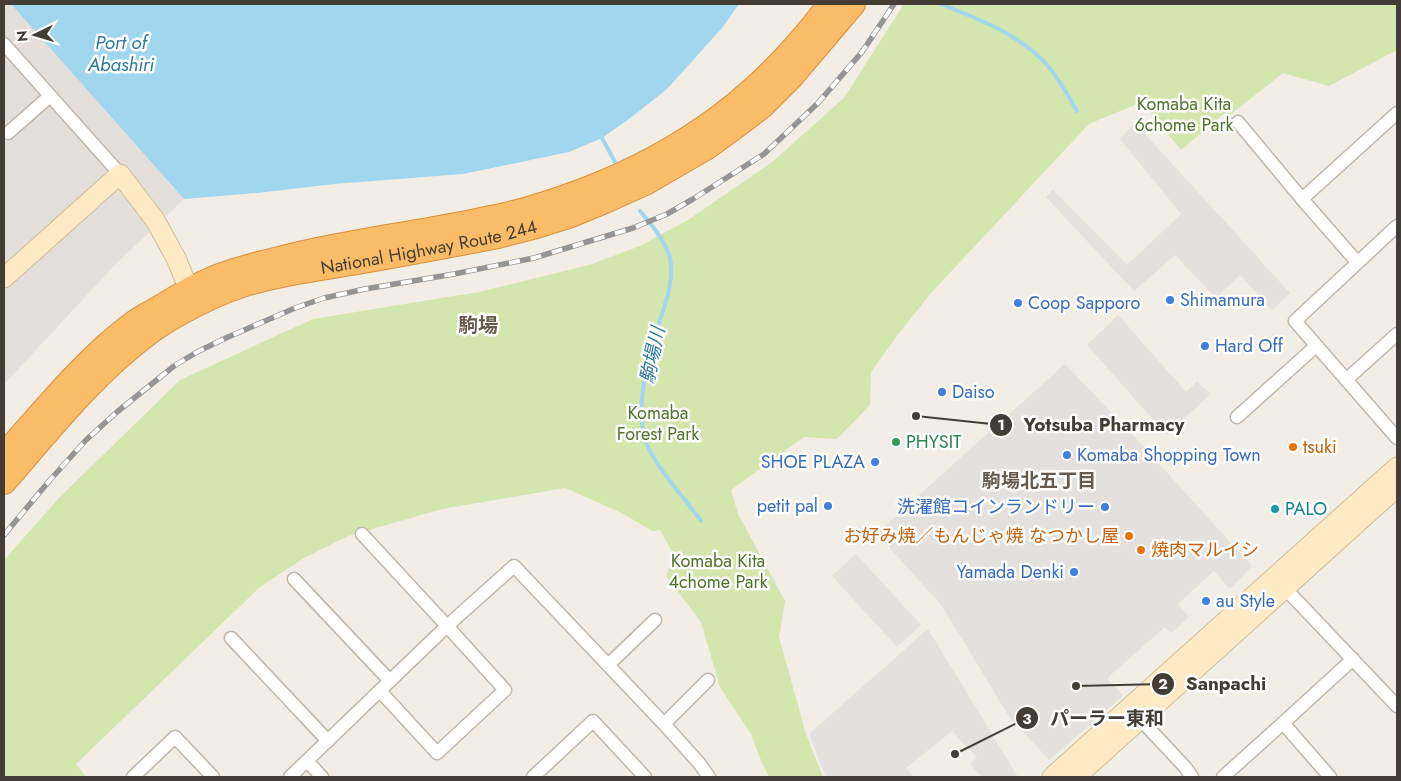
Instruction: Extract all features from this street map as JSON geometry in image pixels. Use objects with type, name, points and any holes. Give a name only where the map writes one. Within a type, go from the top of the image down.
[{"type":"highway","name":"National Highway Route 244","points":[[4,455],[107,345],[135,322],[189,290],[235,271],[313,250],[497,217],[528,209],[564,198],[637,168],[671,150],[697,133],[745,97],[794,49],[830,4]]},
{"type":"highway","name":"National Highway Route 244","points":[[4,482],[91,384],[121,355],[152,330],[180,314],[211,297],[243,285],[271,278],[498,236],[572,215],[606,202],[645,183],[706,147],[761,107],[791,77],[853,4]]},
{"type":"street","points":[[4,44],[120,174],[155,220],[176,258],[189,290]]},
{"type":"street","points":[[8,133],[50,96]]},
{"type":"street","points":[[1302,199],[1397,113]]},
{"type":"street","points":[[1238,122],[1357,262]]},
{"type":"street","points":[[4,278],[120,174]]},
{"type":"street","points":[[1397,226],[1296,321],[1397,438]]},
{"type":"street","points":[[1347,379],[1397,334]]},
{"type":"street","points":[[1237,416],[1316,346]]},
{"type":"street","points":[[1280,583],[1397,467]]},
{"type":"street","points":[[1052,777],[1133,715],[1280,583],[1397,487]]},
{"type":"street","points":[[362,534],[448,626],[504,690],[438,752],[380,691]]},
{"type":"street","points":[[290,777],[448,626],[514,566],[664,724],[709,777]]},
{"type":"street","points":[[294,580],[390,682]]},
{"type":"street","points":[[1280,583],[1397,706]]},
{"type":"street","points":[[608,665],[655,620]]},
{"type":"street","points":[[231,638],[328,741]]},
{"type":"street","points":[[1222,777],[1353,659]]},
{"type":"street","points":[[664,724],[708,680]]},
{"type":"street","points":[[1076,777],[1133,715]]},
{"type":"street","points":[[1133,715],[1185,767],[1192,777]]},
{"type":"street","points":[[533,777],[593,721],[645,777]]},
{"type":"street","points":[[1283,723],[1330,777]]},
{"type":"street","points":[[133,777],[175,737],[213,777]]},
{"type":"street","points":[[307,761],[322,777]]},
{"type":"shaded area","points":[[4,4],[11,4],[184,199],[115,265],[4,384]]},
{"type":"shaded area","points":[[1135,123],[1290,293],[1272,310],[1240,275],[1216,298],[1175,255],[1134,291],[1046,197],[1053,190],[1127,265],[1181,214],[1120,139]]},
{"type":"shaded area","points":[[1118,315],[1186,392],[1197,381],[1210,394],[1167,435],[1087,345]]},
{"type":"shaded area","points":[[1065,364],[1130,432],[1252,566],[1230,589],[1214,571],[1178,604],[1189,617],[1171,633],[1165,627],[1107,678],[1123,696],[1049,760],[1008,715],[942,606],[880,537],[878,532]]},
{"type":"shaded area","points":[[856,554],[921,625],[897,647],[832,576]]},
{"type":"shaded area","points":[[928,629],[1018,777],[982,777],[970,764],[977,757],[952,731],[906,768],[914,777],[826,777],[809,734]]},
{"type":"green space","name":"Komaba Forest Park","points":[[904,4],[1397,4],[1397,50],[1329,86],[1283,73],[1230,115],[1226,113],[1220,117],[1181,150],[1142,102],[1089,124],[931,293],[871,372],[870,405],[837,439],[804,437],[731,490],[738,514],[785,601],[779,637],[806,734],[823,777],[769,777],[751,734],[720,687],[701,622],[666,576],[674,555],[660,530],[652,531],[622,513],[565,488],[442,509],[348,536],[304,558],[260,587],[76,764],[86,777],[4,777],[4,560],[59,498],[180,380],[313,319],[479,292],[589,265],[640,246],[688,220],[771,163],[844,98]]},
{"type":"water","name":"Port of Abashiri","points":[[11,4],[739,4],[722,28],[667,89],[602,138],[569,152],[463,174],[334,184],[184,199]]},
{"type":"waterway","points":[[941,4],[998,28],[1024,44],[1051,70],[1077,111]]},
{"type":"waterway","name":"駒場川","points":[[602,138],[615,162]]},
{"type":"waterway","name":"駒場川","points":[[640,211],[666,246],[671,262],[670,286],[652,345],[643,392],[642,417],[645,439],[649,449],[670,481],[701,521]]},
{"type":"railway","points":[[4,535],[86,440],[174,366],[197,352],[295,308],[324,298],[534,258],[633,228],[667,214],[693,199],[764,154],[818,103],[862,52],[894,4]]},
{"type":"place","name":"Shimamura","points":[[1170,300]]},
{"type":"place","name":"Coop Sapporo","points":[[1018,303]]},
{"type":"place","name":"Hard Off","points":[[1205,346]]},
{"type":"place","name":"Daiso","points":[[942,392]]},
{"type":"place","name":"Yotsuba Pharmacy","points":[[916,416]]},
{"type":"place","name":"PHYSIT","points":[[896,442]]},
{"type":"place","name":"tsuki","points":[[1293,447]]},
{"type":"place","name":"Komaba Shopping Town","points":[[1067,455]]},
{"type":"place","name":"SHOE PLAZA","points":[[875,462]]},
{"type":"place","name":"petit pal","points":[[828,506]]},
{"type":"place","name":"洗濯館コインランドリー","points":[[1105,507]]},
{"type":"place","name":"PALO","points":[[1275,509]]},
{"type":"place","name":"お好み焼／もんじゃ焼 なつかし屋","points":[[1129,536]]},
{"type":"place","name":"焼肉マルイシ","points":[[1141,550]]},
{"type":"place","name":"Yamada Denki","points":[[1074,572]]},
{"type":"place","name":"au Style","points":[[1206,601]]},
{"type":"place","name":"Sanpachi","points":[[1076,686]]},
{"type":"place","name":"パーラー東和","points":[[955,754]]},
{"type":"district","name":"駒場","points":[[478,325]]},
{"type":"district","name":"駒場北五丁目","points":[[1039,480]]},
{"type":"park label","name":"Komaba Kita 6chome Park","points":[[1184,114]]},
{"type":"park label","name":"Komaba Kita 4chome Park","points":[[718,571]]}]
